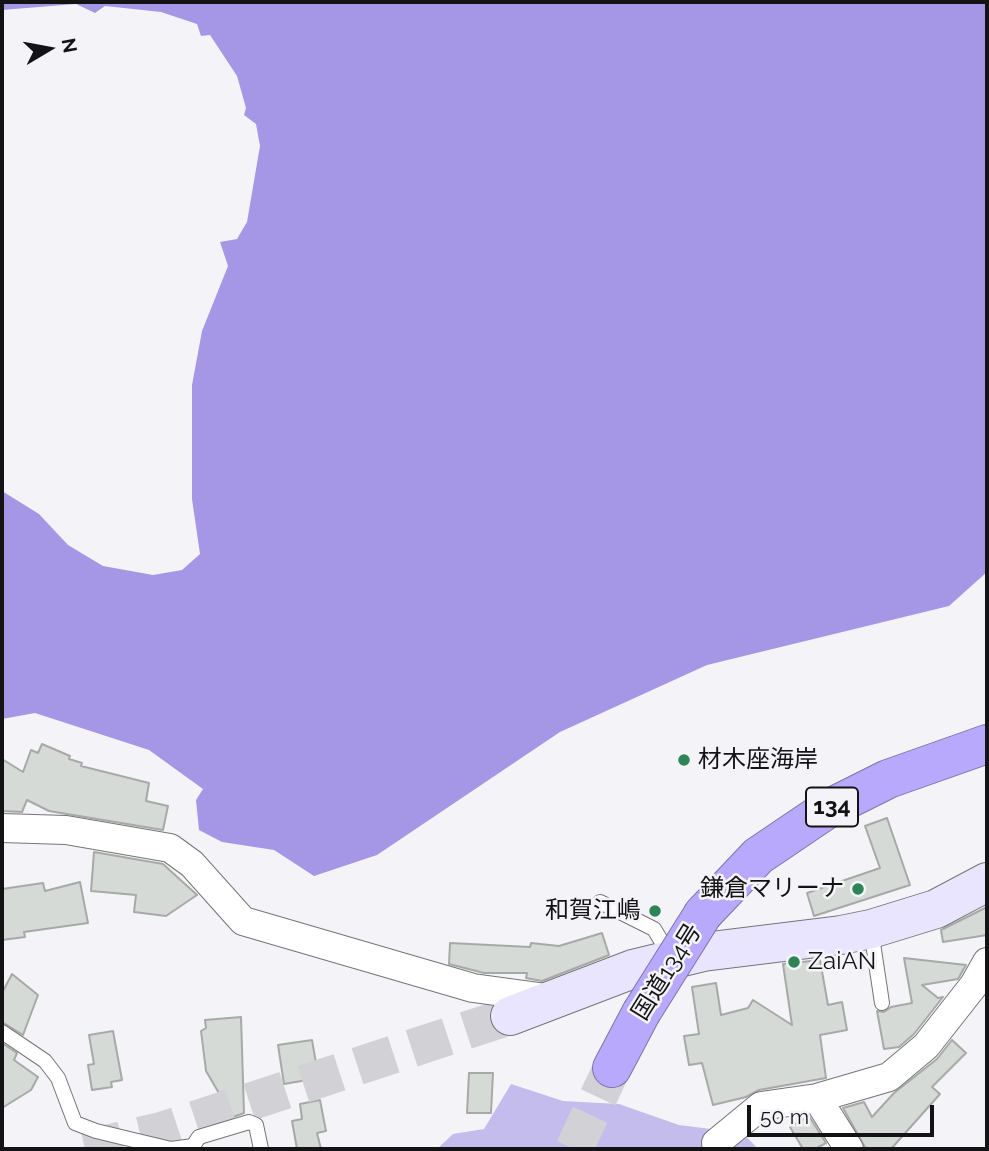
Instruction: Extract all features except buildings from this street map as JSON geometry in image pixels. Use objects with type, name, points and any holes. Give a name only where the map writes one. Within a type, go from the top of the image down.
[{"type":"highway","name":"国道134号","points":[[612,1068],[641,1013],[703,914],[758,856],[826,810],[888,779],[987,744]]},
{"type":"street","points":[[2,828],[66,830],[170,848],[192,864],[243,921],[473,988],[557,999]]},
{"type":"street","points":[[510,1016],[633,970],[703,952],[870,929],[936,909],[987,882]]},
{"type":"street","points":[[716,1143],[731,1127],[761,1106],[817,1098],[890,1077],[926,1046],[983,979]]},
{"type":"street","points":[[817,1098],[849,1149]]},
{"type":"lane","points":[[600,902],[654,929],[673,960]]},
{"type":"lane","points":[[870,929],[882,1003]]},
{"type":"lane","points":[[2,1032],[45,1061],[58,1079],[75,1123],[96,1131],[171,1149],[193,1146],[199,1137],[249,1122],[256,1125],[261,1149]]},
{"type":"shaded area","points":[[2,2],[987,2],[987,572],[949,606],[707,665],[560,732],[377,855],[314,876],[274,850],[222,842],[199,830],[196,800],[203,789],[149,750],[35,713],[2,719],[2,491],[39,514],[68,545],[103,566],[153,575],[182,570],[200,554],[192,499],[192,385],[202,331],[228,266],[220,242],[237,239],[247,222],[260,146],[256,124],[244,115],[246,108],[237,76],[210,35],[201,36],[197,24],[161,12],[105,6],[95,13],[76,4],[2,10]]},
{"type":"shaded area","points":[[511,1084],[563,1101],[619,1104],[679,1125],[743,1133],[758,1149],[437,1149],[453,1134],[484,1129]]},
{"type":"tunnel","points":[[85,1149],[161,1131],[510,1016]]},
{"type":"tunnel","points":[[574,1149],[612,1068]]},
{"type":"place","name":"材木座海岸","points":[[684,760]]},
{"type":"place","name":"鎌倉マリーナ","points":[[858,889]]},
{"type":"place","name":"和賀江嶋","points":[[655,911]]},
{"type":"place","name":"ZaiAN","points":[[794,962]]}]
